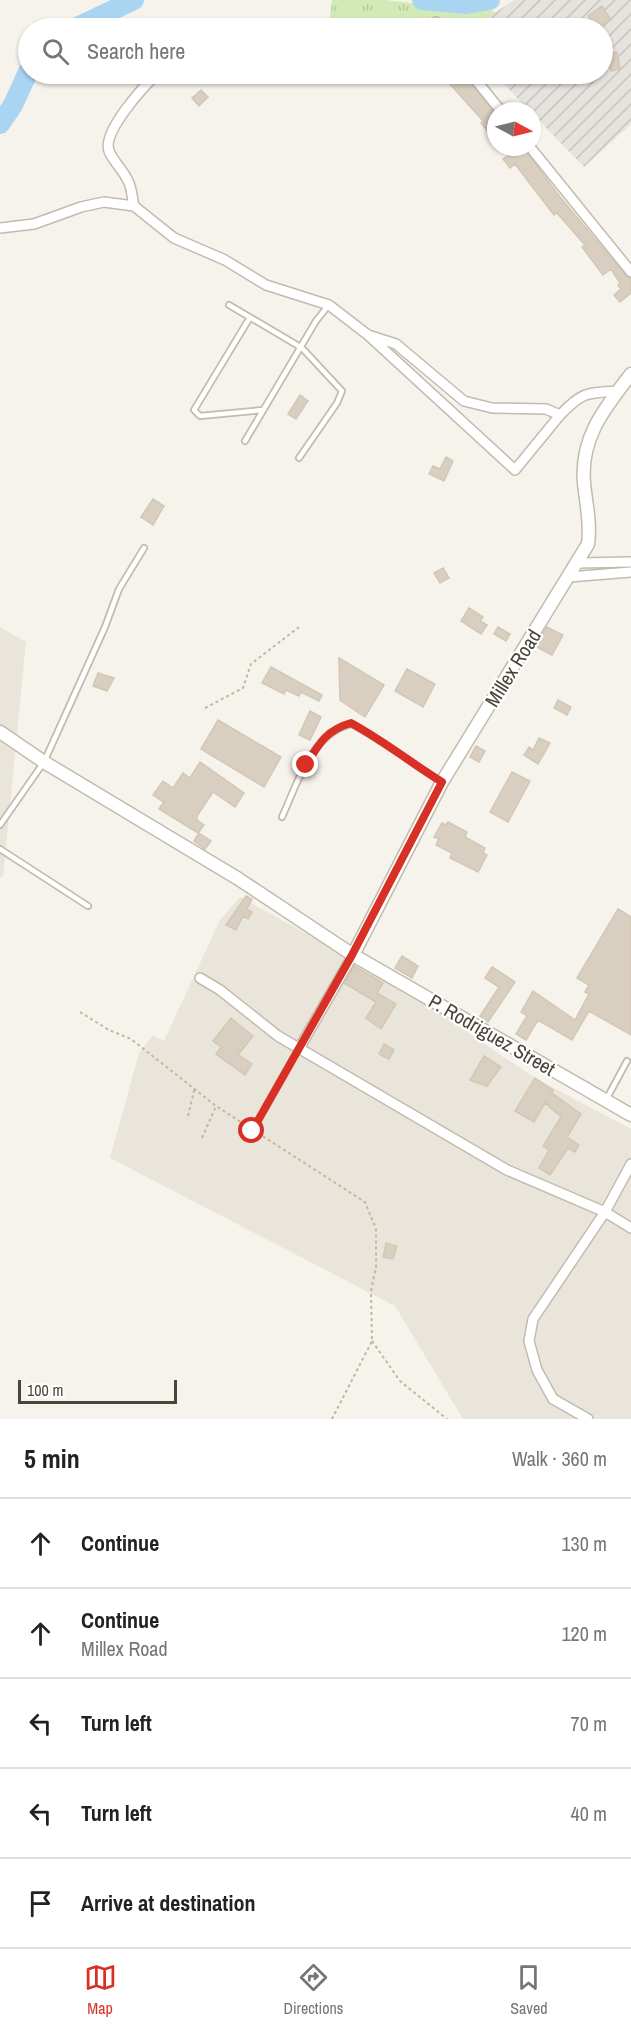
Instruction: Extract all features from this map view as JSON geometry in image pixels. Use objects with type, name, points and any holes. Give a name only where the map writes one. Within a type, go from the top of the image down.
[{"type":"street","points":[[134,206],[129,181],[110,154],[107,144],[111,133],[135,96],[146,84]]},
{"type":"street","points":[[479,84],[494,102]]},
{"type":"street","points":[[537,156],[631,272]]},
{"type":"street","points":[[0,228],[55,219],[81,207],[104,202],[134,206],[174,238],[225,260],[266,285],[329,305],[368,335],[515,470],[560,415],[578,397],[587,393],[619,391]]},
{"type":"street","points":[[368,335],[396,344],[464,401],[475,405],[546,409],[560,415]]},
{"type":"street","name":"Millex Road","points":[[352,955],[442,782],[588,543],[590,527],[584,480],[587,445],[601,413],[631,375]]},
{"type":"street","points":[[578,562],[631,562]]},
{"type":"street","points":[[569,577],[631,572]]},
{"type":"street","name":"P. Rodriguez Street","points":[[0,732],[44,762],[237,878],[352,955],[631,1115]]},
{"type":"street","points":[[300,1047],[352,955]]},
{"type":"street","points":[[200,978],[220,990],[278,1036],[507,1170],[605,1212],[631,1228]]},
{"type":"street","points":[[588,1419],[553,1399],[537,1370],[529,1341],[533,1319],[605,1212],[631,1164]]},
{"type":"lane","points":[[229,305],[249,319],[302,348],[342,391],[338,403],[299,458]]},
{"type":"lane","points":[[245,441],[316,321],[329,305]]},
{"type":"lane","points":[[249,319],[194,410],[200,416],[263,410]]},
{"type":"lane","points":[[0,825],[44,762],[105,627],[119,589],[144,548]]},
{"type":"lane","points":[[282,817],[306,765],[324,737],[335,728],[351,723],[387,743],[403,758],[442,782]]},
{"type":"lane","points":[[0,849],[88,906]]},
{"type":"lane","points":[[606,1100],[627,1060]]},
{"type":"path","points":[[205,708],[243,688],[251,664],[299,627]]},
{"type":"path","points":[[80,1012],[109,1030],[131,1039],[195,1087],[216,1106],[365,1202],[376,1229],[376,1267],[371,1291],[372,1341],[332,1419]]},
{"type":"path","points":[[252,1131],[300,1047]]},
{"type":"path","points":[[188,1116],[195,1087]]},
{"type":"path","points":[[202,1138],[216,1106]]},
{"type":"path","points":[[372,1341],[400,1381],[447,1419]]},
{"type":"shaded area","points":[[514,0],[631,0],[631,124],[584,167],[541,123],[541,102],[521,102],[504,84],[613,84],[613,18],[487,18]]},
{"type":"shaded area","points":[[0,627],[26,642],[3,876],[0,878]]},
{"type":"shaded area","points":[[240,897],[392,981],[535,1078],[631,1129],[631,1419],[463,1419],[395,1306],[110,1158],[139,1053],[153,1035],[164,1041],[220,920]]},
{"type":"green space","points":[[332,0],[385,0],[471,10],[488,8],[496,13],[488,18],[330,18]]},
{"type":"building","points":[[602,6],[610,18],[590,18],[588,16]]},
{"type":"building","points":[[613,52],[617,52],[620,69],[613,71]]},
{"type":"building","points":[[450,84],[472,84],[487,103],[487,130],[481,123],[483,121]]},
{"type":"building","points":[[201,90],[208,97],[199,106],[192,98]]},
{"type":"building","points":[[508,156],[530,156],[560,197],[626,276],[631,279],[631,293],[620,302],[614,295],[621,289],[618,285],[620,283],[611,269],[603,275],[582,247],[585,245],[557,213],[554,215],[515,164],[510,168],[503,159]]},
{"type":"building","points":[[300,395],[308,401],[296,419],[288,414]]},
{"type":"building","points":[[446,457],[453,461],[444,481],[429,474],[433,466],[440,469]]},
{"type":"building","points":[[153,499],[164,506],[153,525],[141,517]]},
{"type":"building","points":[[443,568],[449,578],[440,583],[434,573]]},
{"type":"building","points":[[469,608],[483,617],[480,621],[487,625],[481,634],[461,621]]},
{"type":"building","points":[[498,627],[510,634],[506,641],[494,634]]},
{"type":"building","points":[[547,627],[563,635],[552,655],[535,646]]},
{"type":"building","points":[[339,658],[384,685],[365,717],[340,700]]},
{"type":"building","points":[[271,667],[322,695],[319,701],[301,692],[299,696],[286,690],[284,694],[262,683]]},
{"type":"building","points":[[407,669],[435,684],[423,707],[395,691]]},
{"type":"building","points":[[98,673],[114,678],[107,691],[93,686]]},
{"type":"building","points":[[558,700],[571,707],[567,715],[554,708]]},
{"type":"building","points":[[310,711],[321,717],[310,740],[299,735]]},
{"type":"building","points":[[218,720],[281,757],[264,787],[201,749]]},
{"type":"building","points":[[539,738],[550,743],[538,764],[524,755],[529,747],[533,750]]},
{"type":"building","points":[[476,746],[485,751],[479,762],[470,757]]},
{"type":"building","points":[[200,762],[244,793],[235,807],[213,792],[197,816],[197,820],[204,825],[198,833],[159,809],[164,802],[153,795],[163,781],[173,788],[183,773],[190,778]]},
{"type":"building","points":[[512,772],[530,781],[508,822],[490,812]]},
{"type":"building","points":[[448,822],[467,832],[465,837],[485,848],[483,853],[487,855],[478,872],[450,858],[452,853],[436,845],[439,839],[434,837],[442,823],[446,825]]},
{"type":"building","points":[[199,833],[211,841],[205,849],[194,841]]},
{"type":"building","points":[[246,896],[252,899],[247,909],[252,912],[248,919],[243,916],[236,930],[226,925]]},
{"type":"building","points":[[618,909],[631,917],[631,1035],[589,1011],[572,1040],[538,1020],[526,1040],[516,1034],[527,1016],[521,1012],[533,991],[575,1020],[589,994],[585,992],[589,985],[577,978]]},
{"type":"building","points":[[402,956],[418,966],[412,978],[395,968]]},
{"type":"building","points":[[354,966],[383,983],[377,993],[396,1004],[381,1029],[366,1018],[376,1002],[344,983]]},
{"type":"building","points":[[492,967],[515,982],[488,1022],[480,1016],[499,987],[485,978]]},
{"type":"building","points":[[231,1018],[253,1036],[238,1055],[252,1064],[245,1075],[216,1054],[221,1047],[213,1041]]},
{"type":"building","points":[[384,1044],[394,1050],[389,1059],[379,1054]]},
{"type":"building","points":[[484,1056],[501,1067],[487,1086],[470,1080]]},
{"type":"building","points":[[535,1078],[581,1114],[567,1137],[579,1145],[575,1152],[568,1148],[550,1175],[539,1168],[549,1150],[543,1146],[561,1117],[545,1103],[534,1122],[515,1111]]},
{"type":"building","points":[[386,1243],[397,1246],[393,1259],[383,1257]]},
{"type":"waterway","points":[[96,18],[134,0]]},
{"type":"waterway","points":[[422,0],[466,4],[490,0]]},
{"type":"waterway","points":[[0,124],[13,105],[23,84]]},
{"type":"route","points":[[252,1131],[352,955],[442,782],[403,758],[387,743],[351,723],[335,728],[324,737],[306,765]]}]
